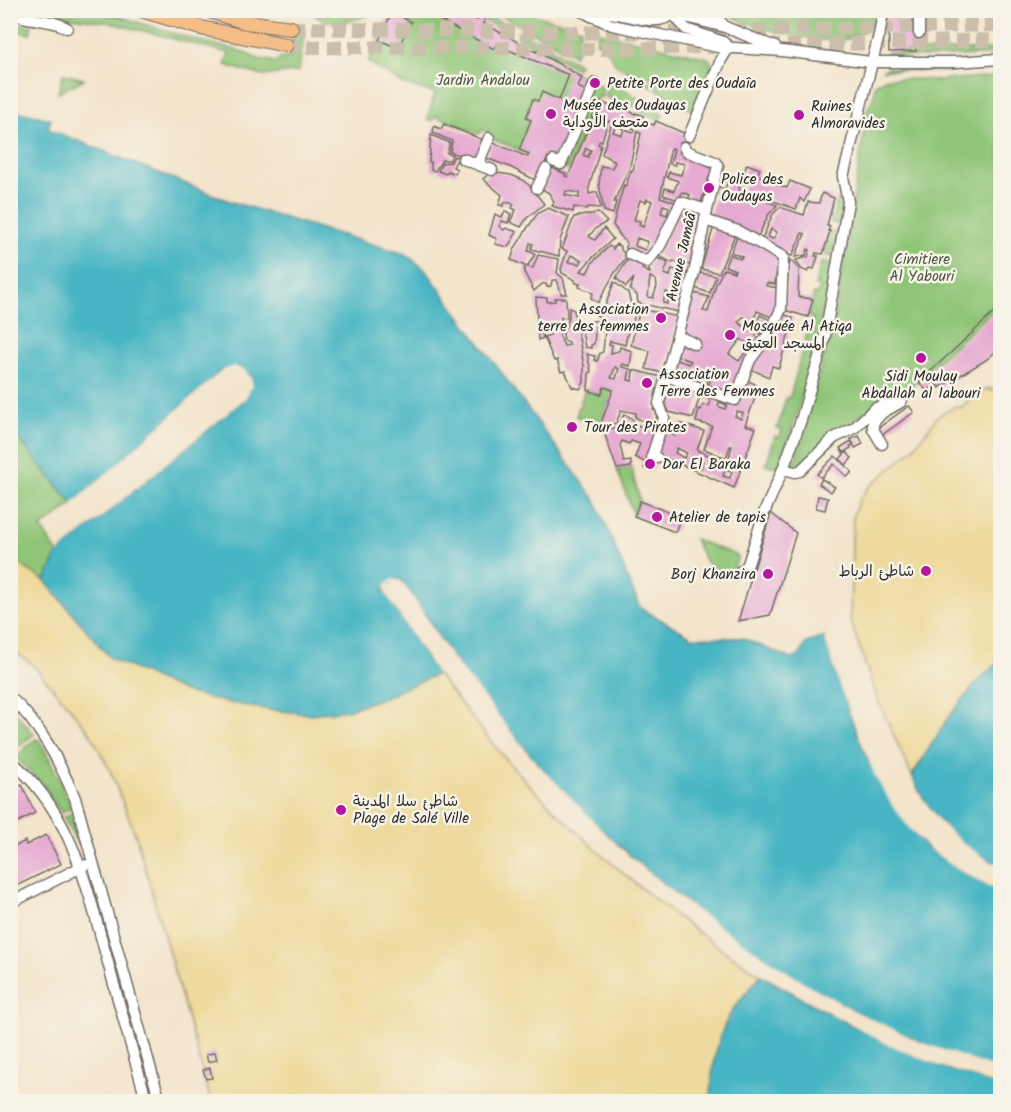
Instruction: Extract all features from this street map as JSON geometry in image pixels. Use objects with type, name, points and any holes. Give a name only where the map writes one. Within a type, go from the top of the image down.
[{"type":"main road","points":[[141,10],[211,31],[286,45]]},
{"type":"main road","points":[[206,10],[246,22],[291,28]]},
{"type":"street","points":[[579,10],[612,25],[729,48],[782,51],[871,62],[955,62],[1000,59]]},
{"type":"street","points":[[658,10],[674,12],[725,27],[782,51]]},
{"type":"street","points":[[711,10],[725,27]]},
{"type":"street","points":[[736,575],[748,564],[764,513],[801,420],[826,327],[848,202],[843,177],[885,10]]},
{"type":"street","points":[[915,10],[919,16],[919,33]]},
{"type":"street","points":[[10,11],[27,20],[10,19]]},
{"type":"street","points":[[591,16],[602,12],[612,13],[650,22],[664,20],[674,12]]},
{"type":"street","points":[[674,12],[682,26],[690,32],[718,39],[729,48]]},
{"type":"street","points":[[689,136],[721,60],[729,48]]},
{"type":"street","points":[[537,188],[550,165],[561,164],[595,83]]},
{"type":"street","points":[[478,164],[489,138]]},
{"type":"street","name":"Avenue Jamââ","points":[[657,458],[652,456],[664,418],[659,403],[695,269],[717,164],[686,151],[684,147]]},
{"type":"street","points":[[463,159],[492,170]]},
{"type":"street","points":[[630,254],[647,262],[660,246],[681,202],[783,257],[781,309],[770,333],[750,360],[735,400],[666,376]]},
{"type":"street","points":[[678,336],[695,344]]},
{"type":"street","points":[[783,469],[792,472],[800,471],[834,438],[854,428],[874,409],[900,397],[901,402],[882,413],[873,423],[874,432],[882,444]]},
{"type":"street","points":[[10,697],[32,721],[53,753],[75,798],[160,1101]]},
{"type":"street","points":[[10,760],[47,799],[75,850],[147,1101]]},
{"type":"street","points":[[10,774],[21,769]]},
{"type":"street","points":[[10,903],[94,861]]},
{"type":"green space","points":[[86,10],[121,17],[275,62],[281,58],[290,58],[294,26],[298,27],[297,29],[305,30],[299,71],[263,76],[225,65],[229,53],[112,23],[43,13],[42,16],[23,11]]},
{"type":"green space","points":[[346,11],[380,11],[356,20],[339,23],[315,16]]},
{"type":"green space","name":"Jardin Andalou","points":[[416,11],[459,11],[477,20],[480,16],[485,19],[483,24],[536,52],[539,48],[545,51],[543,56],[602,87],[609,79],[663,115],[659,120],[638,111],[639,108],[632,105],[629,107],[607,98],[606,90],[603,88],[600,93],[603,95],[601,98],[597,97],[568,170],[550,163],[551,159],[548,157],[546,161],[487,137],[489,133],[482,130],[480,134],[435,116],[432,121],[427,120],[435,93],[403,84],[368,62],[392,12],[410,22]]},
{"type":"green space","points":[[493,11],[520,11],[581,28],[575,55]]},
{"type":"green space","points":[[724,11],[880,11],[877,23],[851,38],[835,40],[784,33],[748,23]]},
{"type":"green space","points":[[931,11],[1000,11],[1000,14],[928,16],[928,37],[925,38],[924,17]]},
{"type":"green space","points":[[484,13],[510,27],[506,32],[486,21],[487,19],[482,16]]},
{"type":"green space","points":[[11,22],[32,26],[30,34],[11,30]]},
{"type":"green space","points":[[518,31],[579,64],[576,69],[547,53],[548,51],[538,45],[536,47],[517,37]]},
{"type":"green space","points":[[598,32],[708,58],[711,68],[693,111],[646,83],[647,81],[660,82],[660,78],[645,77],[643,81],[616,65],[604,44],[596,42]]},
{"type":"green space","points":[[1000,49],[1000,54],[887,56],[887,52]]},
{"type":"green space","points":[[1000,66],[1000,68],[944,71],[882,70],[888,68],[958,69]]},
{"type":"green space","points":[[63,74],[84,79],[58,93]]},
{"type":"green space","name":"Cimitiere Al Yabouri","points":[[1000,76],[1000,304],[910,387],[884,399],[852,421],[799,468],[793,467],[834,319],[868,108],[874,96],[875,84],[887,78],[938,80]]},
{"type":"green space","points":[[837,200],[845,202],[838,225],[831,223]]},
{"type":"green space","points":[[830,231],[838,234],[831,257],[823,254]]},
{"type":"green space","points":[[821,262],[833,265],[803,393],[779,467],[766,465],[775,436],[780,437],[782,430],[777,429],[786,398],[790,397],[813,318],[808,317],[814,294],[818,294],[820,287],[815,286]]},
{"type":"green space","points":[[604,387],[613,390],[600,426],[576,416],[585,389],[601,395]]},
{"type":"green space","points":[[10,429],[73,504],[41,528],[58,553],[45,581],[11,558]]},
{"type":"green space","points":[[631,467],[640,501],[634,516],[617,469]]},
{"type":"green space","points":[[694,539],[738,556],[733,573],[717,570],[708,564]]},
{"type":"green space","points":[[10,707],[34,734],[11,753],[10,753]]},
{"type":"green space","points":[[35,739],[39,740],[48,757],[71,808],[61,813],[43,786],[16,757]]},
{"type":"green space","points":[[72,813],[82,843],[78,844],[63,817]]},
{"type":"sand","name":"شاطئ الرباط","points":[[1000,386],[1000,660],[974,686],[948,718],[912,776],[877,698],[850,619],[853,515],[859,500],[868,488],[913,449],[938,416],[956,406],[961,408],[976,393],[989,388],[991,391]]},
{"type":"sand","name":"شاطئ سلا المدينة Plage de Salé Ville","points":[[10,558],[45,581],[110,658],[185,692],[264,709],[309,714],[347,710],[383,698],[437,674],[497,749],[588,842],[690,927],[761,975],[735,1007],[723,1029],[716,1052],[711,1101],[211,1101],[136,836],[110,770],[90,733],[66,703],[32,664],[11,649]]},
{"type":"water","points":[[11,110],[51,119],[48,129],[232,202],[405,254],[425,269],[596,501],[640,608],[692,637],[742,638],[792,659],[798,657],[806,643],[824,637],[858,737],[881,785],[895,807],[929,849],[963,872],[1000,891],[1000,1070],[929,1045],[859,1013],[801,981],[744,945],[690,906],[590,818],[543,770],[470,682],[400,579],[384,587],[384,590],[437,674],[383,698],[347,710],[309,714],[224,702],[185,692],[110,658],[45,581],[58,553],[246,398],[252,380],[240,367],[222,370],[73,504],[11,429]]},
{"type":"water","points":[[1000,660],[1000,865],[972,850],[947,829],[927,804],[912,776],[948,718],[974,686]]},
{"type":"water","points":[[761,975],[837,1018],[937,1065],[1000,1086],[1000,1101],[711,1102],[712,1077],[723,1029],[735,1007]]},
{"type":"pier","points":[[234,366],[245,370],[252,380],[252,386],[246,398],[58,553],[57,551],[244,395],[249,386],[244,372],[234,369],[224,373],[75,506],[70,506],[222,370]]},
{"type":"pier","points":[[393,579],[402,582],[453,659],[533,759],[622,850],[680,898],[797,978],[853,1010],[921,1042],[1000,1070],[1000,1073],[920,1045],[851,1012],[721,932],[678,900],[620,852],[531,761],[451,661],[400,583],[391,583],[387,588],[389,592],[439,672],[438,676],[386,594],[385,585]]},
{"type":"pier","points":[[827,635],[843,687],[865,744],[895,804],[930,846],[985,881],[1000,887],[1000,891],[951,865],[928,848],[892,805],[875,776],[840,688],[824,637]]},
{"type":"pier","points":[[910,773],[918,792],[941,823],[964,844],[1000,865],[1000,868],[989,864],[962,847],[939,825],[916,794],[909,777]]},
{"type":"pier","points":[[761,972],[889,1041],[938,1062],[1000,1083],[1000,1086],[937,1065],[887,1044],[759,973]]},
{"type":"building","points":[[421,10],[459,10],[477,20],[480,16],[485,19],[483,23],[536,52],[539,48],[545,51],[543,55],[582,77],[578,87],[586,91],[558,160],[548,157],[537,181],[486,158],[491,142],[528,157],[529,154],[519,150],[531,120],[526,118],[533,99],[538,101],[542,92],[559,100],[569,75],[499,46],[497,43],[494,49]]},
{"type":"building","points":[[788,10],[796,10],[793,18],[786,15]]},
{"type":"building","points":[[392,12],[411,22],[398,48],[379,40]]},
{"type":"building","points":[[915,17],[916,51],[889,52],[888,18]]},
{"type":"building","points":[[921,36],[925,36],[925,45],[921,45]]},
{"type":"building","points":[[599,101],[616,109],[618,105],[643,116],[641,121],[654,125],[656,121],[686,134],[680,153],[708,162],[706,166],[712,168],[700,206],[687,203],[690,195],[682,192],[679,200],[663,195],[665,188],[674,191],[678,181],[667,177],[669,172],[681,175],[685,164],[675,162],[675,165],[670,164],[674,149],[671,148],[660,197],[678,203],[648,258],[626,248],[627,243],[613,225],[624,185],[626,186],[631,170],[633,171],[641,133],[637,132],[630,166],[614,202],[616,202],[613,214],[604,211],[599,184],[601,166],[612,168],[615,162],[602,154],[612,122],[608,121],[602,141],[600,140],[598,144],[601,145],[589,188],[589,194],[597,192],[601,208],[574,207],[573,212],[552,206],[554,202],[549,193],[542,189],[552,168],[568,177]],"holes":[[[631,119],[634,121],[632,128],[635,129],[634,132],[627,130]],[[616,126],[624,129],[622,135],[613,132]],[[586,148],[591,150],[588,157],[583,155]],[[566,191],[579,193],[579,198],[565,195]],[[640,200],[652,201],[643,227],[639,225],[640,221],[634,220]],[[663,205],[669,207],[667,215],[661,213]],[[637,238],[648,242],[645,250],[635,246]]]},
{"type":"building","points":[[444,124],[486,141],[480,147],[474,160],[450,152],[452,141],[433,133],[434,126],[441,129]]},
{"type":"building","points":[[431,135],[450,143],[447,153],[452,155],[450,160],[442,160],[435,171],[431,170],[431,162],[429,162]]},
{"type":"building","points":[[454,156],[458,158],[453,167],[457,169],[455,174],[438,171],[442,163],[451,162]]},
{"type":"building","points":[[747,164],[760,169],[757,175],[772,182],[774,178],[777,185],[787,188],[790,181],[810,189],[804,202],[800,198],[796,209],[756,196],[755,200],[746,197],[743,189],[748,178],[742,177]]},
{"type":"building","points":[[491,172],[521,179],[530,186],[544,204],[527,218],[521,227],[510,222],[516,210],[512,208],[514,204],[505,202],[503,206],[499,205],[502,195],[483,179]]},
{"type":"building","points":[[728,180],[739,186],[741,197],[750,202],[757,204],[759,199],[777,205],[769,214],[758,236],[709,218],[718,187],[725,189]]},
{"type":"building","points":[[822,193],[834,198],[827,226],[830,226],[828,231],[830,231],[823,254],[816,253],[815,256],[818,256],[814,269],[809,268],[808,272],[801,269],[796,260],[808,257],[810,250],[808,249],[806,255],[795,257],[805,234],[802,233],[792,256],[777,251],[761,241],[773,214],[780,207],[804,215],[808,202],[819,203]],"holes":[[[771,229],[777,232],[773,239],[768,237]]]},
{"type":"building","points":[[681,205],[699,211],[697,215],[701,216],[690,265],[673,261],[672,263],[657,255]]},
{"type":"building","points":[[548,208],[569,217],[560,240],[559,256],[531,249],[533,244],[530,243],[528,251],[535,254],[527,267],[533,268],[538,255],[559,259],[557,273],[563,278],[567,294],[561,294],[557,280],[552,280],[551,286],[547,287],[546,284],[542,284],[534,291],[524,272],[525,266],[511,260],[515,248],[528,227],[538,213]]},
{"type":"building","points":[[505,211],[511,214],[508,223],[502,221],[499,226],[504,230],[506,228],[517,232],[508,247],[495,244],[497,239],[489,235],[495,214],[502,217]]},
{"type":"building","points":[[598,213],[607,222],[596,228],[589,236],[595,240],[604,228],[613,239],[581,271],[587,273],[592,263],[609,246],[613,249],[616,244],[627,256],[598,303],[591,298],[593,294],[590,291],[579,287],[580,284],[562,273],[561,269],[567,251],[562,249],[574,217]],"holes":[[[571,255],[582,260],[580,264],[568,262]]]},
{"type":"building","points":[[714,226],[735,234],[719,273],[701,269]]},
{"type":"building","points":[[738,233],[779,256],[775,284],[767,283],[766,286],[778,288],[776,319],[757,311],[754,319],[757,321],[760,315],[773,321],[764,336],[745,324],[749,318],[743,317],[738,322],[761,340],[733,398],[707,389],[713,374],[718,376],[721,370],[713,367],[705,388],[670,374],[674,359],[689,364],[691,361],[676,356],[694,293],[709,297],[703,311],[708,312],[716,284],[724,269],[734,272],[735,270],[725,266],[730,254],[740,259],[742,257],[731,252]],"holes":[[[741,339],[750,346],[739,361],[729,354]]]},
{"type":"building","points":[[630,256],[645,263],[642,269],[650,273],[648,266],[653,256],[668,263],[664,274],[670,276],[672,269],[689,273],[679,312],[638,303],[637,295],[630,290],[634,278],[626,287],[616,278]],"holes":[[[650,277],[656,280],[657,286],[653,298],[648,297]],[[666,292],[678,295],[676,303],[668,301],[667,304],[663,303]]]},
{"type":"building","points":[[790,260],[799,269],[798,297],[813,299],[808,317],[784,310]]},
{"type":"building","points":[[700,273],[716,276],[710,293],[695,288]]},
{"type":"building","points":[[614,282],[628,293],[631,304],[635,304],[633,323],[630,322],[625,345],[610,341],[609,345],[612,345],[611,353],[619,351],[620,347],[632,351],[630,366],[622,364],[622,367],[630,369],[628,380],[632,381],[633,370],[662,377],[653,410],[656,411],[657,421],[640,420],[635,417],[636,413],[621,410],[616,424],[600,426],[613,390],[604,387],[601,395],[588,390],[591,371],[587,354],[595,356],[594,360],[597,361],[600,353],[603,352],[605,331],[597,330],[599,316],[596,315],[599,309],[604,309]],"holes":[[[615,367],[619,369],[616,379],[611,378]]]},
{"type":"building","points":[[536,297],[547,298],[547,302],[555,301],[555,298],[566,298],[567,318],[561,317],[562,329],[559,334],[564,346],[570,345],[564,340],[563,333],[569,318],[569,308],[574,310],[584,366],[584,382],[580,389],[572,387],[565,371],[561,372],[557,360],[554,361],[544,337],[550,335],[549,323],[540,323],[543,338],[538,340]]},
{"type":"building","points":[[1000,307],[1000,348],[986,360],[939,388],[937,385],[927,391],[919,382]]},
{"type":"building","points":[[640,309],[679,317],[663,373],[646,369],[650,351],[631,345]]},
{"type":"building","points":[[781,313],[793,318],[779,368],[772,366],[769,377],[750,369]]},
{"type":"building","points":[[591,321],[596,321],[594,344],[591,348],[585,347],[581,325],[587,324],[587,328],[590,327]]},
{"type":"building","name":"Sidi Moulay Abdallah al Iabouri","points":[[920,353],[926,357],[921,364],[915,359]]},
{"type":"building","points":[[746,380],[755,384],[758,390],[745,425],[756,428],[734,488],[655,453],[664,431],[675,436],[679,423],[704,431],[697,450],[728,461],[732,446],[726,458],[704,449],[712,426],[696,422],[699,409],[701,410],[703,405],[709,406],[711,401],[704,397],[705,391],[735,402]],"holes":[[[719,402],[727,405],[725,409],[718,406]],[[737,411],[743,413],[741,419],[735,416]],[[677,448],[687,453],[684,458],[675,453]],[[698,459],[703,461],[701,468],[695,466]],[[725,469],[732,471],[730,478],[723,476]]]},
{"type":"building","points":[[668,381],[702,390],[693,418],[669,412],[663,399]]},
{"type":"building","points":[[909,406],[914,412],[882,435],[877,429]]},
{"type":"building","points":[[624,414],[639,426],[657,426],[656,461],[652,471],[644,468],[646,463],[635,457],[640,444],[631,441],[629,444],[622,441],[620,445],[624,462],[631,461],[631,467],[617,469],[605,435],[606,429],[620,427]]},
{"type":"building","points":[[859,436],[863,444],[855,448],[851,439]]},
{"type":"building","points":[[851,441],[853,445],[850,446],[851,448],[843,453],[840,448]]},
{"type":"building","points":[[846,452],[852,458],[846,465],[840,459]]},
{"type":"building","points":[[835,456],[852,472],[847,477],[834,464],[821,478],[817,474]]},
{"type":"building","points":[[822,479],[835,487],[831,492],[819,484]]},
{"type":"building","points":[[818,496],[828,498],[825,510],[816,508]]},
{"type":"building","name":"Atelier de tapis","points":[[640,501],[681,517],[675,532],[634,516]]},
{"type":"building","name":"Borj Khanzira","points":[[771,513],[796,533],[770,615],[738,621]]},
{"type":"building","points":[[22,785],[35,813],[14,824],[16,828],[10,831],[10,791]]},
{"type":"building","points":[[46,835],[61,864],[10,889],[10,849],[25,841],[26,845]]},
{"type":"building","points":[[215,1052],[217,1060],[208,1062],[206,1055]]},
{"type":"building","points":[[210,1068],[212,1078],[206,1079],[203,1070]]},
{"type":"tunnel","points":[[291,28],[614,33],[1000,25]]},
{"type":"tunnel","points":[[766,46],[1000,40]]},
{"type":"tunnel","points":[[286,45],[615,49],[714,47]]},
{"type":"place","name":"Petite Porte des Oudaîa","points":[[595,83]]},
{"type":"place","name":"Musée des Oudayas متحف الأوداية","points":[[551,114]]},
{"type":"place","name":"Ruines Almoravides","points":[[799,115]]},
{"type":"place","name":"Police des Oudayas","points":[[709,188]]},
{"type":"place","name":"Association terre des femmes","points":[[661,318]]},
{"type":"place","name":"Mosquée Al Atiqa المسجد العتيق","points":[[730,335]]},
{"type":"place","name":"Sidi Moulay Abdallah al Iabouri","points":[[921,358]]},
{"type":"place","name":"Association Terre des Femmes","points":[[647,383]]},
{"type":"place","name":"Tour des Pirates","points":[[572,427]]},
{"type":"place","name":"Dar El Baraka","points":[[650,464]]},
{"type":"place","name":"Atelier de tapis","points":[[657,517]]},
{"type":"place","name":"شاطئ الرباط","points":[[926,571]]},
{"type":"place","name":"Borj Khanzira","points":[[768,574]]},
{"type":"place","name":"شاطئ سلا المدينة Plage de Salé Ville","points":[[341,810]]}]
